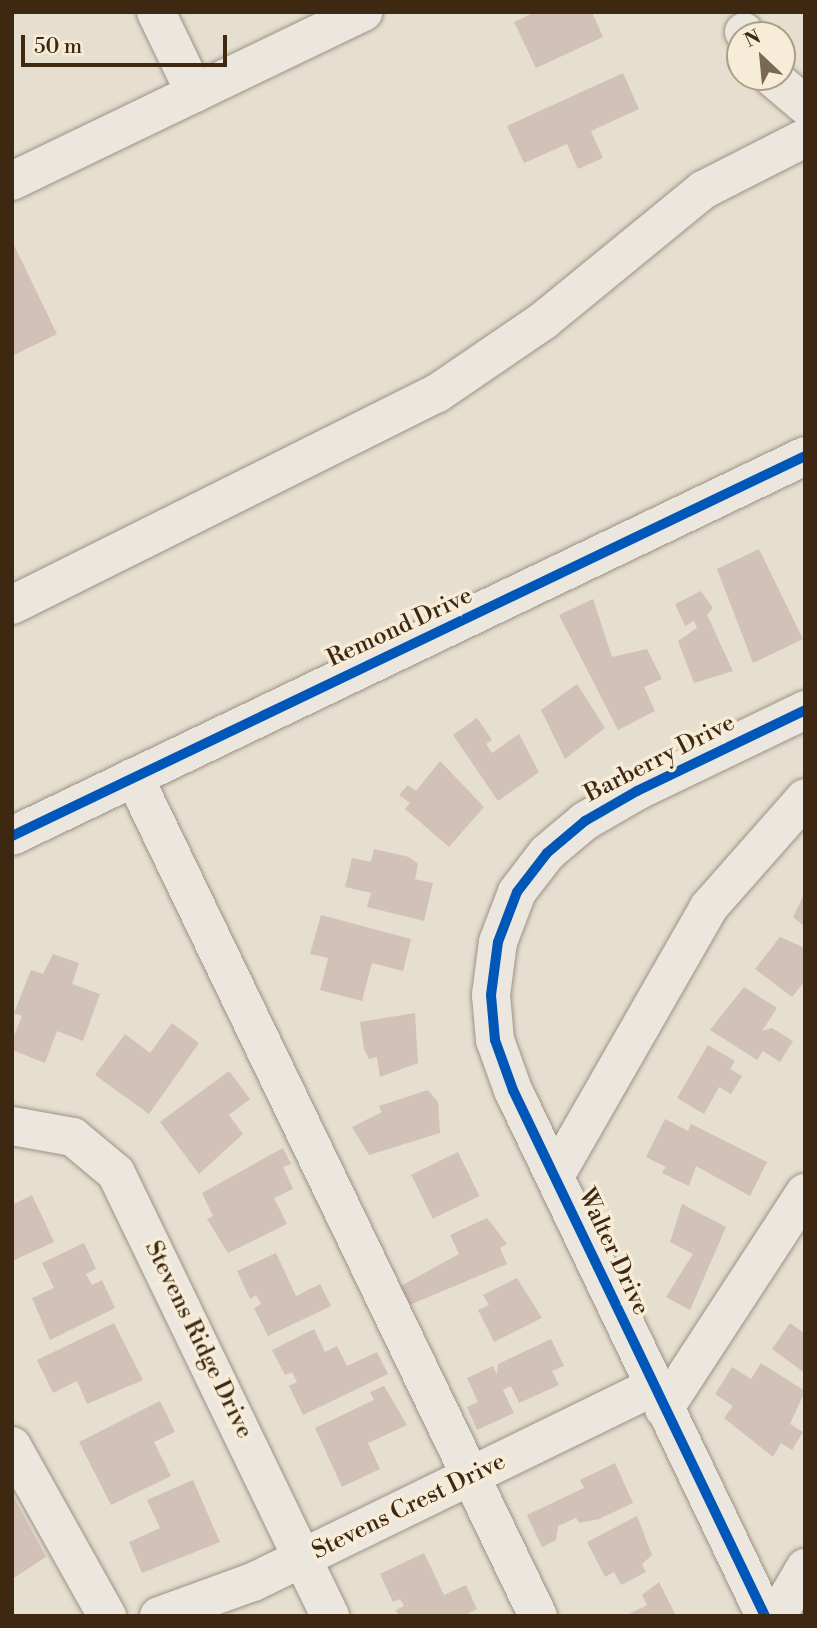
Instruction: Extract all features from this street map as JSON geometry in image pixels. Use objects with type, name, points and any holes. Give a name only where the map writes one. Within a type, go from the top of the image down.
[{"type":"street","points":[[156,12],[195,93]]},
{"type":"street","points":[[12,181],[363,12]]},
{"type":"street","points":[[788,91],[805,105]]},
{"type":"street","points":[[12,606],[436,394],[543,321],[703,190],[805,138]]},
{"type":"street","name":"Remond Drive","points":[[12,836],[805,456]]},
{"type":"street","name":"Barberry Drive","points":[[517,892],[547,853],[585,821],[805,710]]},
{"type":"street","points":[[134,778],[538,1616]]},
{"type":"street","points":[[555,1176],[709,907],[805,798]]},
{"type":"street","name":"Walter Drive","points":[[517,892],[498,942],[491,995],[495,1040],[659,1398],[765,1616]]},
{"type":"street","name":"Stevens Ridge Drive","points":[[12,1126],[73,1137],[116,1173],[330,1616]]},
{"type":"street","points":[[659,1398],[805,1193]]},
{"type":"street","name":"Stevens Crest Drive","points":[[159,1616],[303,1559],[471,1479],[659,1398]]},
{"type":"street","points":[[12,1446],[107,1616]]},
{"type":"street","points":[[776,1616],[805,1568]]},
{"type":"building","points":[[535,12],[592,12],[603,37],[536,68],[514,22]]},
{"type":"building","points":[[623,73],[639,109],[591,131],[603,158],[578,169],[567,144],[524,163],[507,126]]},
{"type":"building","points":[[12,241],[57,334],[12,356]]},
{"type":"building","points":[[759,549],[803,639],[753,663],[717,569]]},
{"type":"building","points":[[701,591],[713,608],[707,615],[733,671],[694,683],[678,641],[697,628],[694,621],[685,626],[675,604]]},
{"type":"building","points":[[593,599],[612,657],[647,649],[662,679],[644,687],[655,711],[618,730],[559,615]]},
{"type":"building","points":[[577,684],[605,728],[565,759],[541,710]]},
{"type":"building","points":[[477,718],[492,740],[486,744],[492,753],[519,734],[539,772],[498,801],[453,735]]},
{"type":"building","points":[[440,761],[484,807],[449,847],[405,809],[410,803],[399,795],[408,785],[416,791]]},
{"type":"building","points":[[374,849],[409,857],[418,864],[415,879],[433,883],[424,921],[367,907],[371,893],[345,887],[352,858],[371,862]]},
{"type":"building","points":[[805,892],[805,927],[793,917]]},
{"type":"building","points":[[321,915],[411,939],[403,971],[372,963],[362,1001],[320,990],[328,958],[310,954]]},
{"type":"building","points":[[780,937],[805,948],[805,981],[792,997],[755,969]]},
{"type":"building","points":[[53,954],[79,963],[72,984],[100,994],[83,1041],[57,1031],[45,1063],[12,1050],[12,1041],[22,1016],[14,1013],[31,970],[43,974]]},
{"type":"building","points":[[744,987],[777,1008],[762,1031],[772,1028],[793,1041],[780,1062],[763,1051],[757,1060],[710,1030]]},
{"type":"building","points":[[415,1013],[418,1063],[380,1077],[377,1057],[369,1059],[364,1049],[360,1022]]},
{"type":"building","points":[[172,1023],[199,1043],[149,1114],[95,1075],[125,1034],[150,1053]]},
{"type":"building","points":[[708,1045],[735,1061],[730,1069],[742,1076],[731,1094],[719,1087],[704,1114],[677,1098]]},
{"type":"building","points":[[229,1071],[250,1099],[229,1115],[243,1134],[199,1174],[160,1122]]},
{"type":"building","points":[[428,1090],[438,1102],[440,1133],[369,1155],[352,1127],[382,1112],[379,1106]]},
{"type":"building","points":[[665,1119],[688,1131],[691,1124],[767,1162],[750,1196],[696,1166],[689,1186],[662,1173],[666,1167],[646,1157]]},
{"type":"building","points":[[283,1148],[291,1164],[283,1167],[293,1189],[274,1198],[287,1224],[228,1253],[207,1219],[213,1216],[202,1193]]},
{"type":"building","points":[[458,1152],[479,1196],[433,1219],[411,1175]]},
{"type":"building","points":[[32,1195],[54,1242],[12,1261],[12,1205]]},
{"type":"building","points":[[682,1204],[726,1227],[690,1310],[666,1297],[693,1254],[670,1242]]},
{"type":"building","points":[[487,1218],[507,1244],[500,1248],[507,1264],[407,1306],[399,1287],[459,1254],[450,1235]]},
{"type":"building","points":[[84,1243],[96,1269],[86,1274],[92,1285],[102,1280],[115,1308],[50,1340],[32,1298],[54,1288],[42,1263]]},
{"type":"building","points":[[276,1253],[296,1296],[320,1284],[331,1306],[268,1336],[254,1308],[261,1304],[256,1295],[250,1299],[237,1271]]},
{"type":"building","points":[[517,1278],[542,1318],[494,1342],[478,1310],[489,1305],[483,1295]]},
{"type":"building","points":[[114,1323],[143,1380],[87,1404],[77,1381],[53,1393],[37,1360]]},
{"type":"building","points":[[790,1323],[805,1334],[805,1373],[772,1349]]},
{"type":"building","points":[[314,1329],[325,1352],[337,1346],[347,1366],[377,1352],[388,1374],[303,1415],[289,1386],[297,1382],[292,1372],[285,1375],[272,1350]]},
{"type":"building","points":[[551,1339],[564,1366],[552,1371],[559,1385],[519,1403],[511,1386],[503,1390],[514,1413],[477,1430],[467,1407],[478,1402],[467,1378],[493,1366],[497,1375],[498,1364]]},
{"type":"building","points":[[761,1363],[805,1391],[790,1424],[803,1432],[792,1450],[781,1443],[773,1457],[724,1418],[733,1406],[715,1394],[732,1367],[751,1379]]},
{"type":"building","points":[[384,1386],[407,1425],[368,1443],[380,1469],[342,1487],[315,1428],[374,1400],[370,1392]]},
{"type":"building","points":[[160,1401],[175,1432],[154,1442],[171,1476],[111,1505],[79,1442]]},
{"type":"building","points":[[615,1463],[633,1503],[599,1519],[579,1523],[576,1518],[558,1526],[556,1540],[542,1547],[527,1515],[584,1488],[580,1480]]},
{"type":"building","points":[[193,1480],[220,1542],[142,1573],[129,1542],[160,1528],[147,1500]]},
{"type":"building","points":[[12,1494],[46,1557],[12,1579]]},
{"type":"building","points":[[637,1516],[652,1555],[642,1564],[646,1572],[621,1585],[614,1572],[605,1577],[587,1542]]},
{"type":"building","points":[[424,1553],[444,1595],[466,1585],[477,1609],[463,1616],[399,1616],[396,1610],[404,1606],[400,1599],[393,1602],[380,1574]]},
{"type":"building","points":[[659,1582],[676,1616],[625,1616],[647,1605],[642,1595]]},
{"type":"cycle path","points":[[12,836],[805,456]]},
{"type":"cycle path","points":[[765,1616],[513,1090],[495,1040],[491,995],[498,942],[517,892],[547,853],[585,821],[637,791],[805,710]]}]
